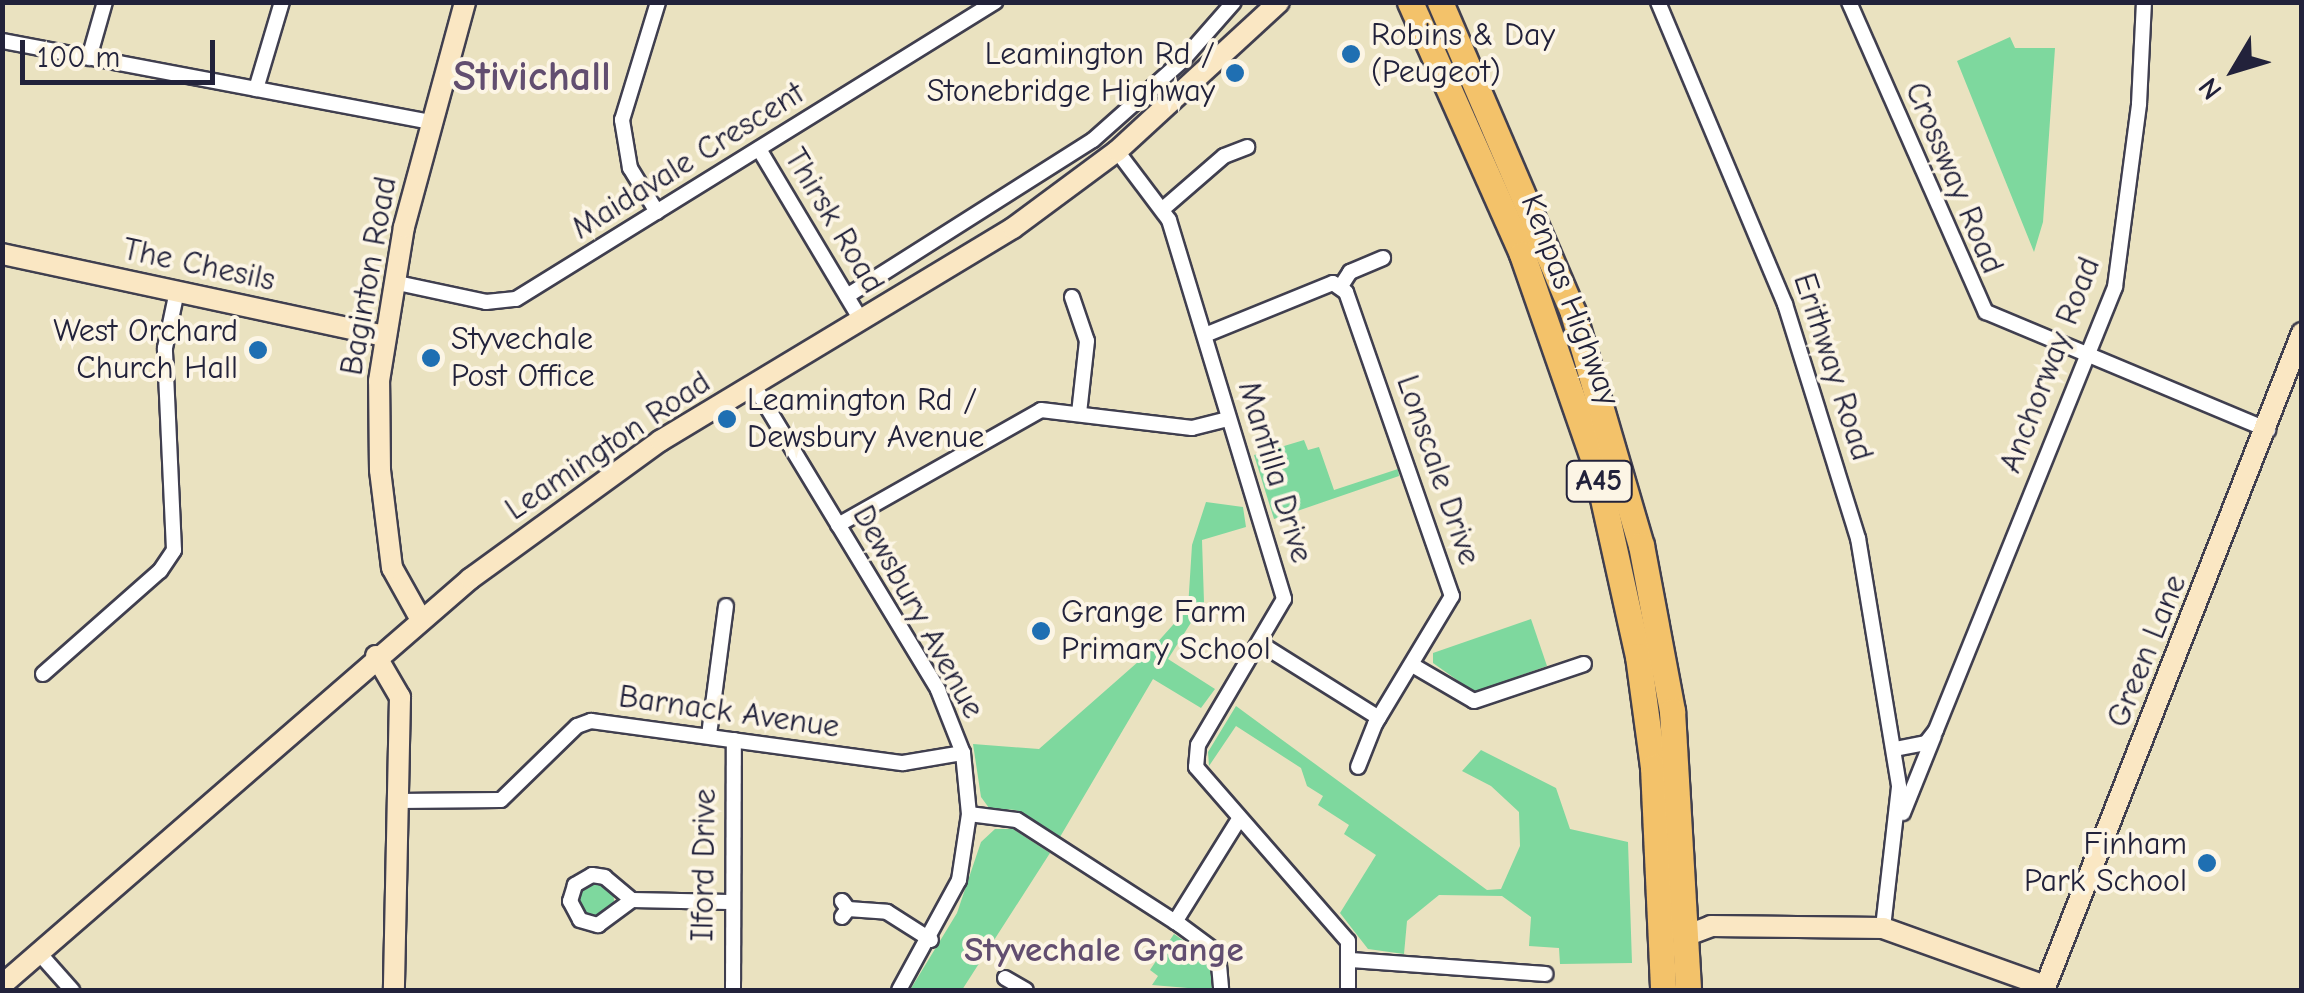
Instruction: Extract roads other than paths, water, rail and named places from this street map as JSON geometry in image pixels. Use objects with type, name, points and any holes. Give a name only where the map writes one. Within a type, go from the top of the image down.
[{"type":"highway","name":"Kenpas Highway","points":[[1410,2],[1522,254],[1596,467],[1635,640],[1653,768],[1662,990]]},
{"type":"highway","name":"Kenpas Highway","points":[[1440,2],[1561,284],[1617,449],[1672,711],[1700,930],[1688,990]]},
{"type":"highway","points":[[1674,990],[1676,953],[1700,930]]},
{"type":"street","points":[[89,58],[105,2]]},
{"type":"street","points":[[256,88],[282,2]]},
{"type":"street","name":"Baginton Road","points":[[420,618],[398,587],[386,526],[378,400],[382,336],[432,122],[465,2]]},
{"type":"street","points":[[657,212],[630,168],[622,120],[658,2]]},
{"type":"street","name":"Maidavale Crescent","points":[[393,282],[486,302],[511,301],[996,2]]},
{"type":"street","points":[[847,296],[1078,151],[1169,73],[1234,2]]},
{"type":"street","name":"Leamington Road","points":[[2,985],[420,618],[660,441],[1013,228],[1117,151],[1279,2]]},
{"type":"street","name":"Erithway Road","points":[[1658,2],[1766,256],[1815,392],[1858,538],[1897,766]]},
{"type":"street","name":"Anchorway Road","points":[[1899,824],[2120,270],[2144,2]]},
{"type":"street","name":"Crossway Road","points":[[1854,4],[1978,302],[1998,321],[2268,430]]},
{"type":"street","points":[[2,41],[432,122]]},
{"type":"street","points":[[1164,208],[1224,156],[1247,147]]},
{"type":"street","name":"Thirsk Road","points":[[759,148],[862,322]]},
{"type":"street","name":"Mantilla Drive","points":[[1117,151],[1164,208],[1284,595],[1261,644],[1194,760],[1239,819],[1348,942],[1351,960]]},
{"type":"street","name":"The Chesils","points":[[2,254],[382,336]]},
{"type":"street","points":[[1205,335],[1333,283],[1341,286],[1350,272],[1383,258]]},
{"type":"street","name":"Lonscale Drive","points":[[1341,286],[1452,596],[1414,666],[1379,718],[1358,767]]},
{"type":"street","points":[[43,674],[162,568],[174,550],[166,348],[177,291]]},
{"type":"street","points":[[1072,298],[1087,341],[1079,414]]},
{"type":"street","name":"Green Lane","points":[[2044,988],[2268,430],[2302,333]]},
{"type":"street","name":"Dewsbury Avenue","points":[[753,384],[938,690],[964,753],[969,814],[959,880],[931,940],[899,990]]},
{"type":"street","points":[[838,525],[1027,414],[1079,414],[1192,428],[1229,419]]},
{"type":"street","points":[[709,736],[726,606]]},
{"type":"street","points":[[1261,644],[1379,718]]},
{"type":"street","points":[[376,656],[400,697],[394,990]]},
{"type":"street","points":[[1414,666],[1474,701],[1584,664]]},
{"type":"street","name":"Barnack Avenue","points":[[398,801],[502,800],[578,726],[591,720],[903,764],[964,753]]},
{"type":"street","points":[[1895,750],[1926,742],[1936,730]]},
{"type":"street","name":"Ilford Drive","points":[[733,990],[728,902],[734,740]]},
{"type":"street","name":"Anchorway Road","points":[[1883,928],[1899,824],[1897,766]]},
{"type":"street","points":[[969,814],[1016,820],[1175,922],[1218,953],[1221,990]]},
{"type":"street","points":[[1175,922],[1239,819]]},
{"type":"street","points":[[632,900],[606,877],[592,875],[575,885],[570,901],[580,920],[598,925],[632,900],[728,902]]},
{"type":"street","points":[[844,909],[887,912],[931,940]]},
{"type":"street","points":[[1700,930],[1883,928],[2044,988]]},
{"type":"street","points":[[39,953],[72,990]]},
{"type":"street","points":[[1348,990],[1351,960],[1544,974]]},
{"type":"street","points":[[1487,990],[1488,971]]},
{"type":"street","points":[[1005,978],[1026,990]]},
{"type":"place","name":"Robins & Day (Peugeot)","points":[[1351,54]]},
{"type":"place","name":"Leamington Rd / Stonebridge Highway","points":[[1235,73]]},
{"type":"place","name":"West Orchard Church Hall","points":[[258,350]]},
{"type":"place","name":"Styvechale Post Office","points":[[431,358]]},
{"type":"place","name":"Leamington Rd / Dewsbury Avenue","points":[[727,419]]},
{"type":"place","name":"Grange Farm Primary School","points":[[1041,631]]},
{"type":"place","name":"Finham Park School","points":[[2207,863]]},
{"type":"district","name":"Stivichall","points":[[532,77]]},
{"type":"district","name":"Styvechale Grange","points":[[1104,950]]}]
